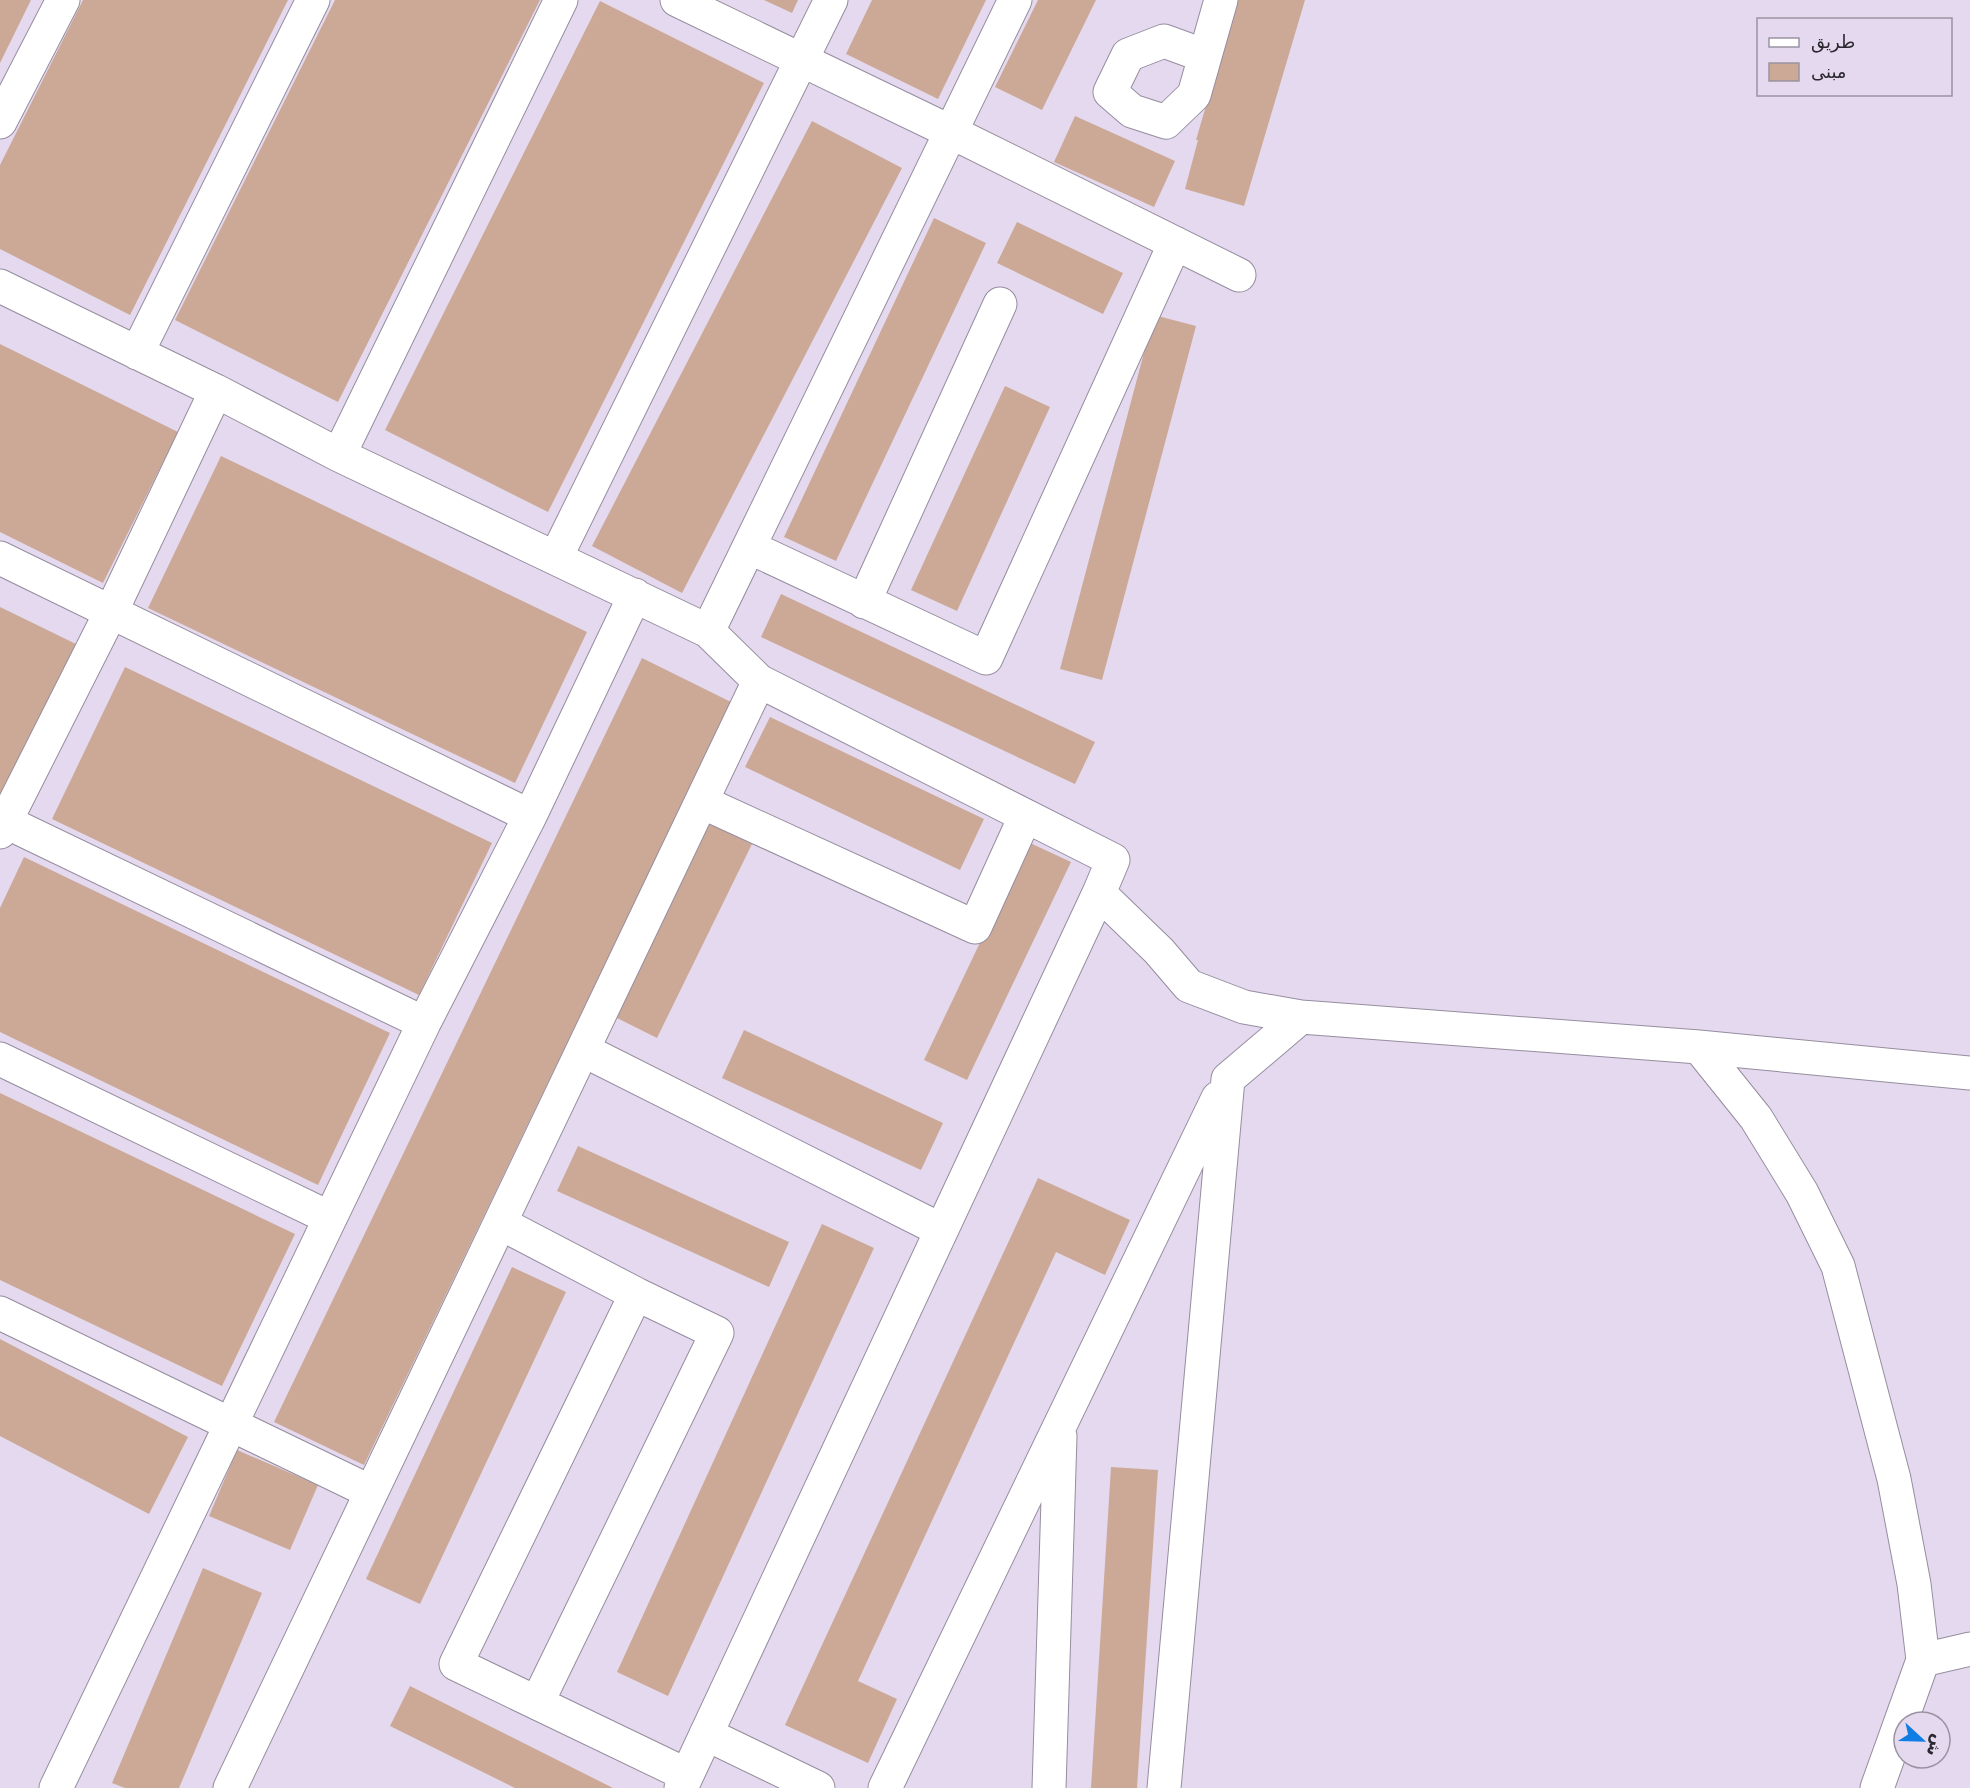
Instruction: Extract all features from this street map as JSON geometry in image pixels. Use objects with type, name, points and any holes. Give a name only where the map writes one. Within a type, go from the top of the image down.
[{"type":"street","points":[[0,122],[63,0]]},
{"type":"street","points":[[137,353],[314,0]]},
{"type":"street","points":[[339,455],[561,0]]},
{"type":"street","points":[[677,0],[951,132],[1239,275]]},
{"type":"street","points":[[556,557],[831,0]]},
{"type":"street","points":[[708,631],[1015,0]]},
{"type":"street","points":[[1205,56],[1221,0]]},
{"type":"street","points":[[749,547],[986,658],[1175,243]]},
{"type":"street","points":[[0,286],[216,391],[339,455],[708,631],[759,681],[1113,860],[684,1781],[537,1703],[456,1664],[636,1294]]},
{"type":"street","points":[[864,602],[1000,304]]},
{"type":"street","points":[[216,391],[111,612],[2,824],[424,1023]]},
{"type":"street","points":[[0,558],[530,816]]},
{"type":"street","points":[[56,1788],[424,1023],[530,816],[635,595]]},
{"type":"street","points":[[230,1788],[759,681]]},
{"type":"street","points":[[702,802],[975,927],[1025,817]]},
{"type":"street","points":[[1099,893],[1160,951],[1190,986],[1244,1007],[1301,1017],[1699,1047],[1970,1073]]},
{"type":"street","points":[[885,1788],[1227,1079],[1301,1017]]},
{"type":"street","points":[[1699,1047],[1756,1118],[1802,1193],[1838,1266],[1894,1479],[1914,1584],[1923,1660],[1877,1788]]},
{"type":"street","points":[[583,1050],[941,1230]]},
{"type":"street","points":[[0,1059],[330,1218]]},
{"type":"street","points":[[1164,1788],[1227,1079]]},
{"type":"street","points":[[500,1223],[717,1334],[537,1703]]},
{"type":"street","points":[[0,1313],[371,1492]]},
{"type":"street","points":[[1049,1788],[1060,1425]]},
{"type":"street","points":[[1923,1660],[1970,1649]]},
{"type":"street","points":[[706,1734],[818,1788]]},
{"type":"building","points":[[0,0],[31,0],[0,63]]},
{"type":"building","points":[[83,0],[288,0],[130,315],[0,249],[0,165]]},
{"type":"building","points":[[335,0],[540,0],[338,402],[175,320]]},
{"type":"building","points":[[764,0],[798,0],[792,13]]},
{"type":"building","points":[[872,0],[986,0],[938,99],[846,54]]},
{"type":"building","points":[[1038,0],[1096,0],[1042,110],[995,87]]},
{"type":"building","points":[[1232,0],[1305,0],[1244,206],[1185,189],[1198,140],[1196,140],[1231,20]]},
{"type":"building","points":[[600,1],[764,83],[548,512],[385,430]]},
{"type":"building","points":[[1075,116],[1175,161],[1154,207],[1054,162]]},
{"type":"building","points":[[812,121],[902,168],[682,593],[592,546]]},
{"type":"building","points":[[934,218],[986,243],[836,561],[784,537]]},
{"type":"building","points":[[1017,222],[1123,273],[1103,314],[997,263]]},
{"type":"building","points":[[1154,315],[1196,326],[1102,680],[1060,669]]},
{"type":"building","points":[[0,344],[178,432],[103,583],[0,532]]},
{"type":"building","points":[[1005,386],[1050,407],[957,611],[911,590]]},
{"type":"building","points":[[221,456],[587,632],[515,783],[148,608]]},
{"type":"building","points":[[781,594],[1095,742],[1075,784],[761,637]]},
{"type":"building","points":[[0,607],[76,644],[0,798]]},
{"type":"building","points":[[642,658],[731,702],[364,1465],[274,1422]]},
{"type":"building","points":[[125,667],[492,843],[419,995],[52,819]]},
{"type":"building","points":[[770,717],[984,819],[960,870],[745,767]]},
{"type":"building","points":[[706,822],[752,844],[657,1038],[611,1015]]},
{"type":"building","points":[[1028,842],[1071,862],[967,1080],[924,1060]]},
{"type":"building","points":[[24,857],[390,1033],[318,1185],[0,1032],[0,908]]},
{"type":"building","points":[[744,1030],[943,1123],[921,1170],[722,1078]]},
{"type":"building","points":[[0,1093],[295,1234],[222,1386],[0,1280]]},
{"type":"building","points":[[578,1146],[789,1242],[769,1287],[557,1191]]},
{"type":"building","points":[[1038,1178],[1130,1220],[1105,1275],[1056,1252],[858,1681],[897,1699],[868,1763],[785,1725]]},
{"type":"building","points":[[822,1224],[874,1248],[668,1696],[617,1672]]},
{"type":"building","points":[[512,1267],[566,1292],[420,1604],[366,1579]]},
{"type":"building","points":[[0,1339],[188,1437],[149,1514],[0,1436]]},
{"type":"building","points":[[237,1450],[318,1485],[290,1550],[209,1516]]},
{"type":"building","points":[[1111,1467],[1158,1470],[1137,1788],[1091,1788]]},
{"type":"building","points":[[203,1568],[262,1593],[179,1788],[125,1788],[112,1783]]},
{"type":"building","points":[[410,1686],[613,1788],[515,1788],[390,1726]]}]
